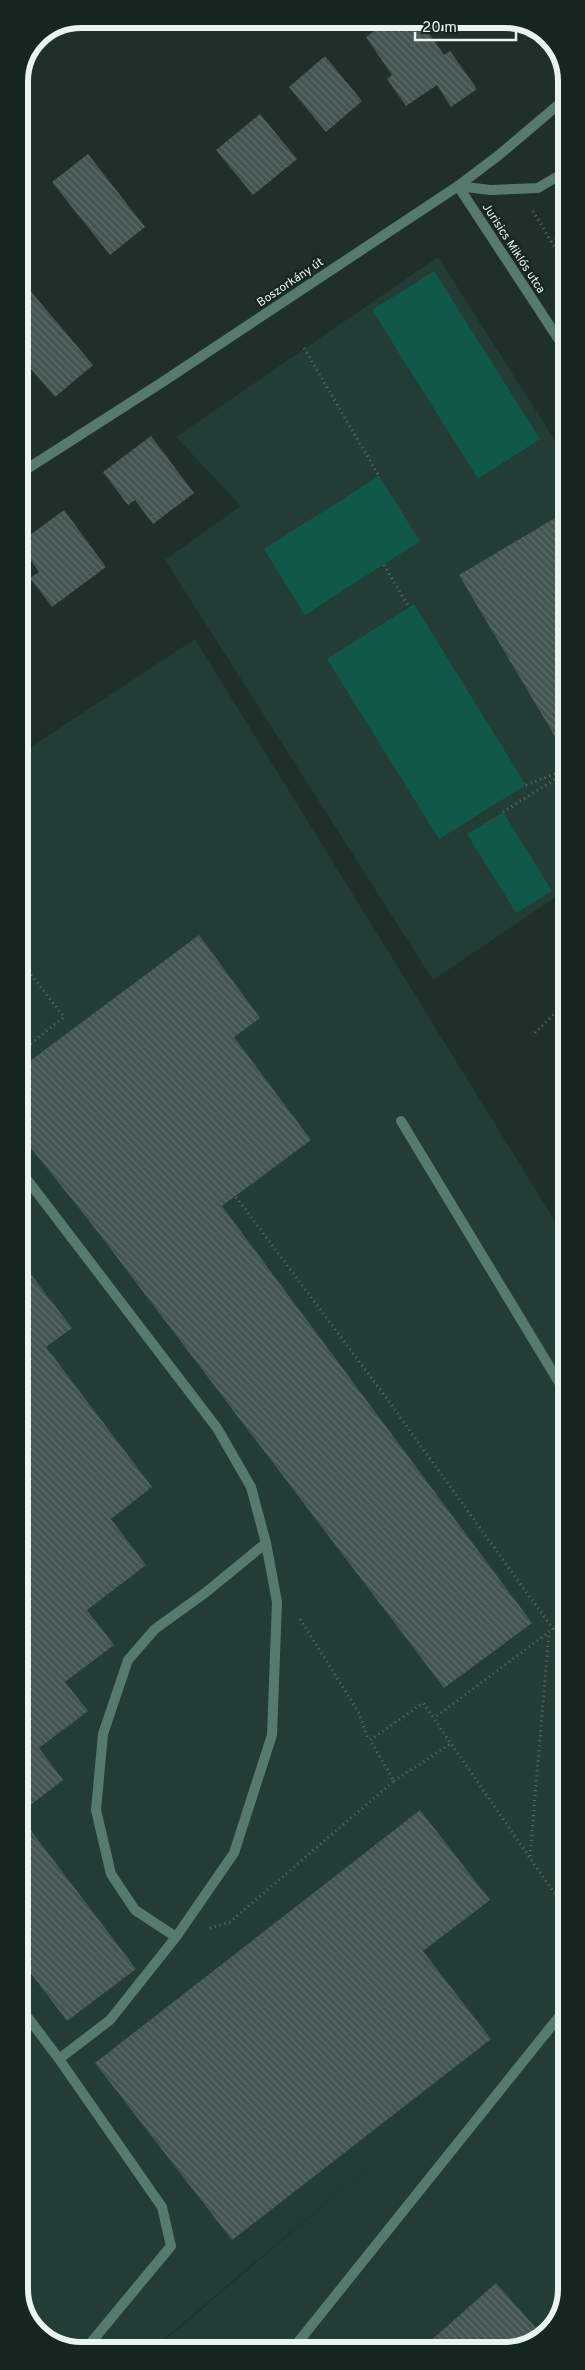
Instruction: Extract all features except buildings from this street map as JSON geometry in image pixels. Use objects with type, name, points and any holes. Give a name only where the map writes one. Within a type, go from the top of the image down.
[{"type":"street","name":"Boszorkány út","points":[[28,468],[161,383],[458,186],[499,155],[558,105]]},
{"type":"street","points":[[458,186],[490,190],[538,188],[558,176]]},
{"type":"street","name":"Jurisics Miklós utca","points":[[458,186],[558,338]]},
{"type":"street","points":[[401,1121],[558,1381]]},
{"type":"street","points":[[28,1181],[217,1428],[251,1487],[266,1543],[277,1602],[272,1735],[234,1853],[176,1937],[110,2020],[59,2059]]},
{"type":"street","points":[[176,1937],[135,1910],[111,1874],[96,1810],[103,1734],[128,1660],[149,1635],[266,1543]]},
{"type":"street","points":[[28,2018],[162,2207],[171,2246],[91,2342]]},
{"type":"street","points":[[299,2342],[558,2018]]},
{"type":"path","points":[[304,348],[379,476]]},
{"type":"path","points":[[384,564],[409,607]]},
{"type":"path","points":[[526,785],[558,775]]},
{"type":"path","points":[[503,812],[558,777]]},
{"type":"path","points":[[28,970],[64,1016],[28,1046]]},
{"type":"path","points":[[535,1033],[558,1010]]},
{"type":"path","points":[[236,1197],[387,1399],[553,1629],[434,1718]]},
{"type":"path","points":[[298,1615],[359,1713],[368,1739]]},
{"type":"path","points":[[530,1857],[549,1632]]},
{"type":"path","points":[[394,1781],[370,1740],[423,1703],[558,1898]]},
{"type":"path","points":[[230,1922],[394,1781],[452,1743]]},
{"type":"shaded area","points":[[438,257],[558,445],[558,895],[433,980],[165,560],[241,506],[176,437]]},
{"type":"shaded area","points":[[195,639],[558,1226],[558,2290],[555,2307],[550,2316],[539,2329],[522,2340],[504,2342],[163,2342],[393,2146],[161,2342],[67,2341],[46,2329],[30,2307],[28,2290],[28,749]]},
{"type":"green space","points":[[434,271],[540,439],[478,479],[372,310]]},
{"type":"green space","points":[[379,476],[420,541],[305,615],[264,549]]},
{"type":"green space","points":[[414,604],[526,785],[439,839],[327,659]]},
{"type":"green space","points":[[503,812],[552,891],[516,913],[467,834]]}]
